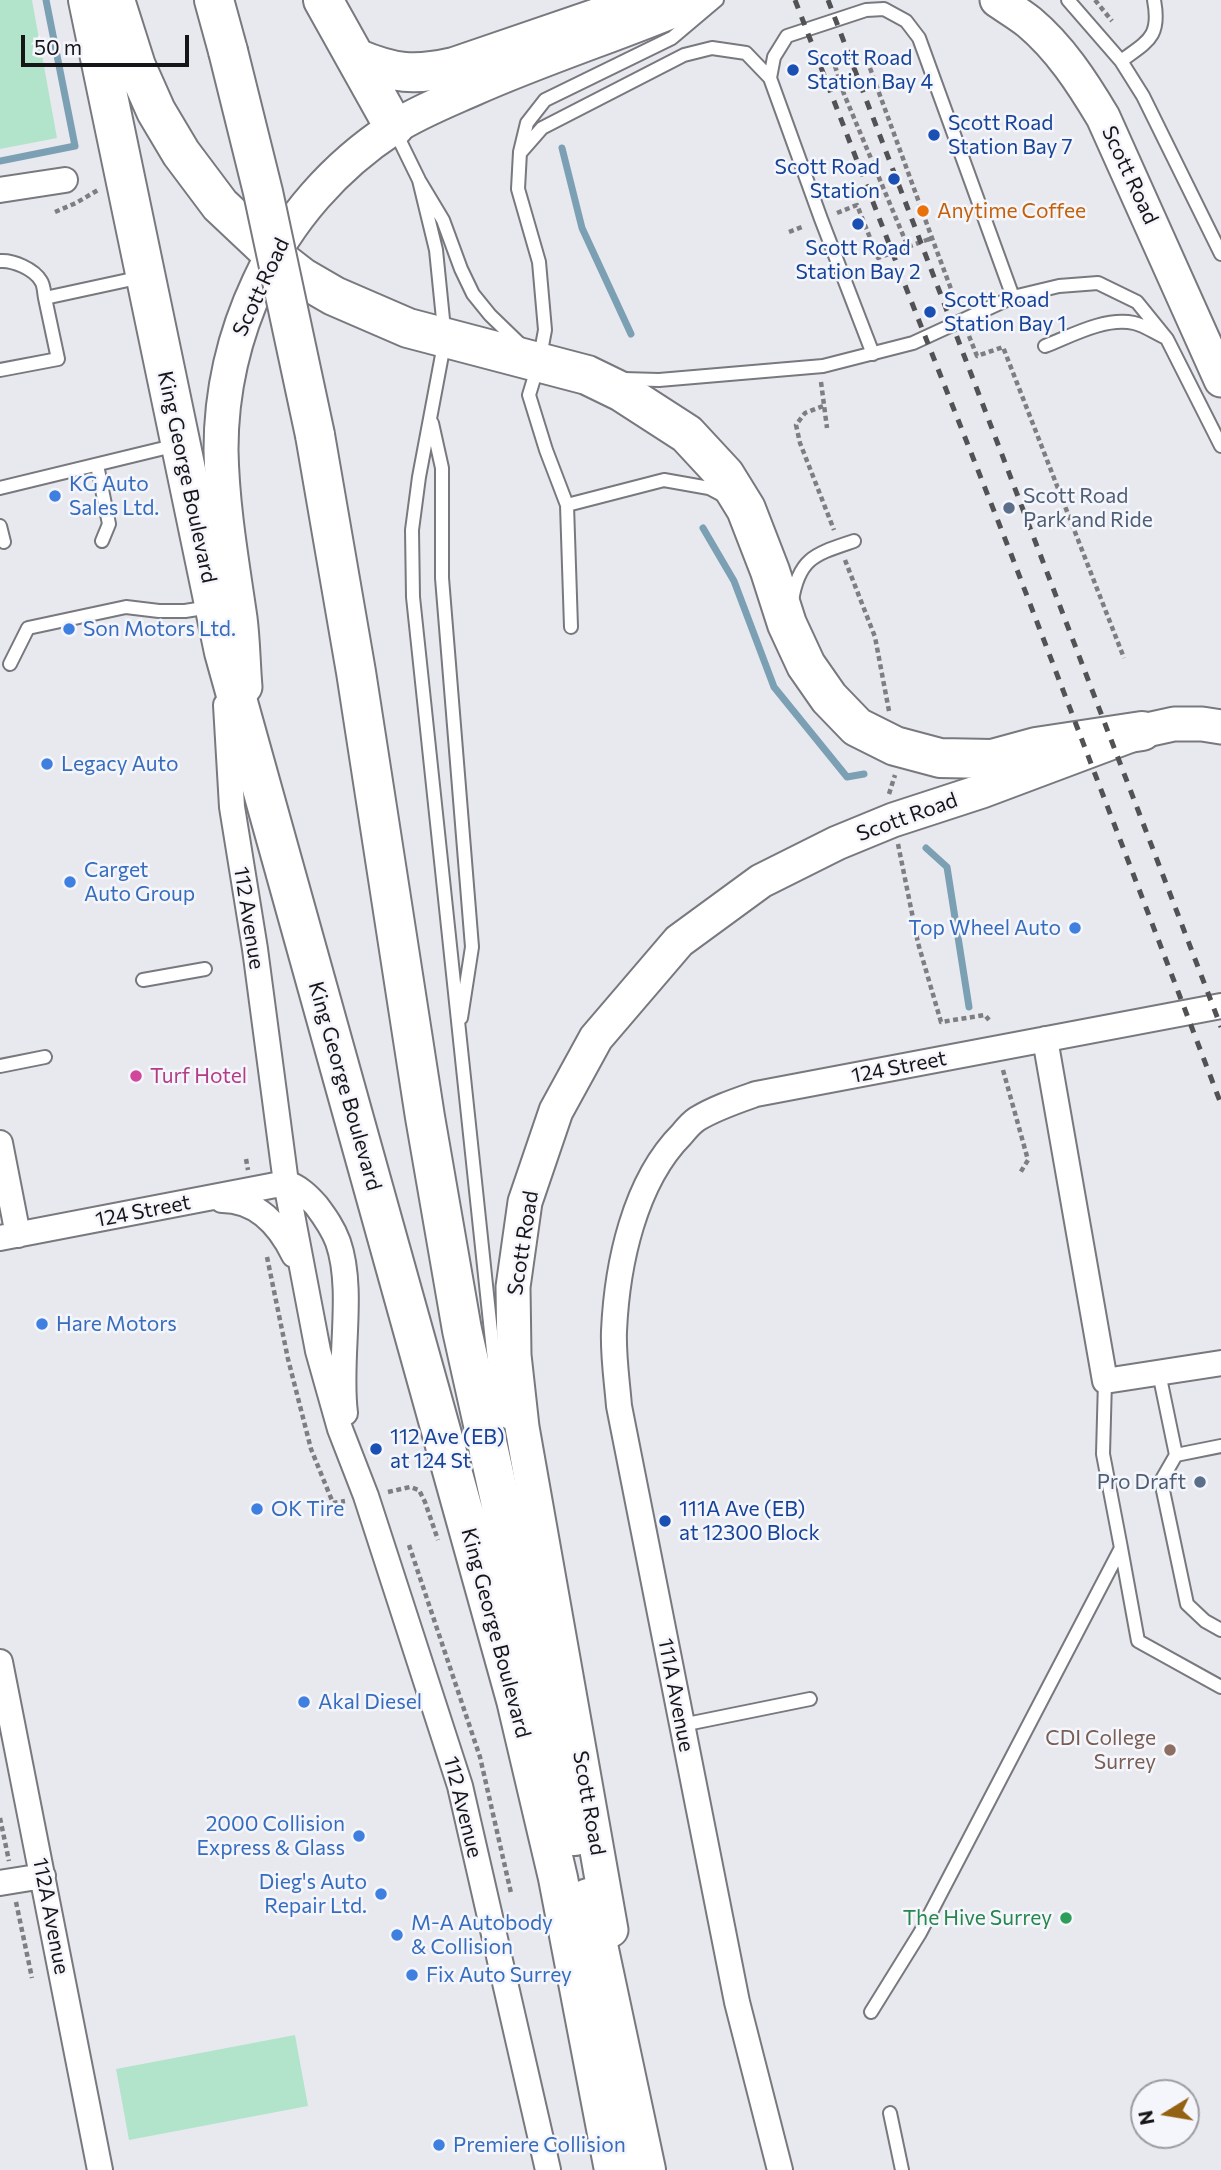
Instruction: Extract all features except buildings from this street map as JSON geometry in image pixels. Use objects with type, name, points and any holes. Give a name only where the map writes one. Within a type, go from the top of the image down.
[{"type":"main road","name":"King George Boulevard","points":[[88,0],[224,652],[516,1700],[558,1878],[614,2170]]},
{"type":"main road","points":[[116,0],[136,66],[156,111],[181,153],[220,205],[272,254],[303,278],[334,296],[408,328],[587,375],[622,391],[687,434],[725,475],[746,509],[788,624],[806,664],[830,698],[858,727],[895,746],[940,758],[992,759],[1036,747],[1142,731]]},
{"type":"main road","name":"King George Boulevard","points":[[214,0],[263,192],[316,435],[356,671],[425,1117],[462,1330],[646,2170]]},
{"type":"main road","points":[[323,0],[394,127]]},
{"type":"main road","points":[[356,58],[391,71],[410,74],[431,72],[454,67],[650,0]]},
{"type":"main road","name":"Scott Road","points":[[249,738],[240,621],[225,507],[221,451],[223,405],[236,338],[272,254],[301,212],[333,177],[361,151],[394,127],[424,110],[503,76],[699,0]]},
{"type":"main road","name":"Scott Road","points":[[997,0],[1028,21],[1054,46],[1079,77],[1103,117],[1221,380]]},
{"type":"main road","name":"Scott Road","points":[[652,2170],[523,1427],[514,1355],[513,1287],[525,1202],[556,1111],[596,1038],[679,941],[761,881],[837,843],[893,820],[982,791],[1142,731],[1174,724],[1221,727]]},
{"type":"street","points":[[0,190],[65,180]]},
{"type":"street","name":"112 Avenue","points":[[224,652],[232,807],[286,1183],[325,1380],[460,1786],[548,2170]]},
{"type":"street","name":"124 Street","points":[[633,1216],[655,1166],[674,1141],[695,1120],[725,1105],[756,1094],[1221,1006]]},
{"type":"street","points":[[1045,1039],[1105,1381],[1221,1363]]},
{"type":"street","points":[[0,1143],[9,1237]]},
{"type":"street","name":"112 Avenue","points":[[286,1183],[302,1191],[322,1213],[333,1231],[342,1255],[343,1390],[350,1452]]},
{"type":"street","name":"124 Street","points":[[9,1237],[286,1183]]},
{"type":"street","points":[[203,1200],[237,1202],[268,1217],[282,1234],[302,1272]]},
{"type":"street","name":"111A Avenue","points":[[633,1216],[622,1269],[614,1332],[619,1406],[737,2002],[780,2170]]},
{"type":"street","points":[[1163,1372],[1221,1347]]},
{"type":"street","name":"112A Avenue","points":[[0,1662],[100,2170]]},
{"type":"street","points":[[9,1883],[43,1876]]},
{"type":"lane","points":[[571,627],[568,505],[546,450],[529,394],[545,330],[540,262],[518,189],[520,152],[527,123],[545,100],[672,38],[717,0]]},
{"type":"lane","points":[[1068,0],[1121,61],[1143,96],[1221,254]]},
{"type":"lane","points":[[1121,61],[1147,42],[1157,26],[1154,0]]},
{"type":"lane","points":[[770,78],[774,57],[788,36],[866,10],[884,9],[906,21],[919,38],[1013,297]]},
{"type":"lane","points":[[520,152],[542,128],[684,55],[712,48],[746,53],[770,78],[873,354]]},
{"type":"lane","points":[[394,127],[419,180],[443,220],[473,293],[490,316],[539,362]]},
{"type":"lane","points":[[419,180],[436,250],[445,339],[419,477],[412,530],[413,597],[496,1379],[554,1598]]},
{"type":"lane","points":[[0,261],[7,261],[31,272],[42,281],[58,359],[0,370]]},
{"type":"lane","points":[[45,298],[146,276]]},
{"type":"lane","points":[[587,375],[659,380],[822,366],[913,343],[1013,297],[1059,286],[1098,283],[1137,302],[1167,339],[1221,446]]},
{"type":"lane","points":[[1045,346],[1108,323],[1134,323],[1167,339]]},
{"type":"lane","points":[[431,420],[442,468],[442,578],[472,947],[458,1035]]},
{"type":"lane","points":[[0,488],[180,444]]},
{"type":"lane","points":[[97,465],[109,524],[102,541]]},
{"type":"lane","points":[[568,505],[664,480],[709,488],[746,509]]},
{"type":"lane","points":[[0,526],[4,542]]},
{"type":"lane","points":[[788,624],[795,583],[803,566],[814,556],[854,541]]},
{"type":"lane","points":[[10,664],[28,628],[126,607],[185,611],[214,607]]},
{"type":"lane","points":[[143,981],[205,969]]},
{"type":"lane","points":[[0,1066],[45,1057]]},
{"type":"lane","points":[[1163,1372],[1176,1455],[1161,1480],[1187,1604],[1205,1621],[1221,1630]]},
{"type":"lane","points":[[1105,1381],[1103,1454],[1138,1641],[1221,1687]]},
{"type":"lane","points":[[1176,1455],[1221,1446]]},
{"type":"lane","points":[[871,2012],[920,1933],[1121,1548]]},
{"type":"lane","points":[[682,1725],[810,1699]]},
{"type":"lane","points":[[890,2113],[902,2170]]},
{"type":"path","points":[[1095,0],[1116,27]]},
{"type":"path","points":[[835,66],[844,94],[908,247]]},
{"type":"path","points":[[870,68],[930,239],[976,356],[1003,347],[1124,658]]},
{"type":"path","points":[[838,213],[857,205],[878,258],[930,239]]},
{"type":"path","points":[[789,232],[802,227]]},
{"type":"path","points":[[820,377],[827,428]]},
{"type":"path","points":[[823,405],[804,413],[796,425],[800,443],[834,530]]},
{"type":"path","points":[[845,559],[875,637],[889,711],[896,718]]},
{"type":"path","points":[[898,844],[918,943],[941,1022],[985,1015],[989,1020]]},
{"type":"path","points":[[1003,1070],[1028,1160],[1020,1173]]},
{"type":"path","points":[[267,1256],[288,1359],[311,1449],[333,1503],[344,1501]]},
{"type":"path","points":[[387,1493],[410,1487],[419,1490],[442,1552]]},
{"type":"path","points":[[0,1818],[9,1883],[32,1978]]},
{"type":"green space","points":[[0,0],[32,0],[57,138],[0,149]]},
{"type":"green space","points":[[295,2035],[308,2106],[129,2140],[116,2069]]},
{"type":"waterway","points":[[0,161],[75,146],[46,0]]},
{"type":"waterway","points":[[562,148],[582,228],[631,334]]},
{"type":"waterway","points":[[703,528],[734,581],[774,687],[847,777],[864,774]]},
{"type":"waterway","points":[[926,848],[947,867],[969,1007]]},
{"type":"railway","points":[[795,0],[1221,1104]]},
{"type":"railway","points":[[828,0],[1221,1027]]},
{"type":"place","name":"Scott Road Station Bay 4","points":[[793,70]]},
{"type":"place","name":"Scott Road Station Bay 7","points":[[934,135]]},
{"type":"place","name":"Scott Road Station","points":[[894,179]]},
{"type":"place","name":"Anytime Coffee","points":[[923,211]]},
{"type":"place","name":"Scott Road Station Bay 2","points":[[858,224]]},
{"type":"place","name":"Scott Road Station Bay 1","points":[[930,312]]},
{"type":"place","name":"KG Auto Sales Ltd.","points":[[55,496]]},
{"type":"place","name":"Scott Road Park and Ride","points":[[1009,508]]},
{"type":"place","name":"Son Motors Ltd.","points":[[69,629]]},
{"type":"place","name":"Legacy Auto","points":[[47,764]]},
{"type":"place","name":"Carget Auto Group","points":[[70,882]]},
{"type":"place","name":"Top Wheel Auto","points":[[1075,928]]},
{"type":"place","name":"Turf Hotel","points":[[136,1076]]},
{"type":"place","name":"Hare Motors","points":[[42,1324]]},
{"type":"place","name":"112 Ave (EB) at 124 St","points":[[376,1449]]},
{"type":"place","name":"Pro Draft","points":[[1200,1482]]},
{"type":"place","name":"OK Tire","points":[[257,1509]]},
{"type":"place","name":"111A Ave (EB) at 12300 Block","points":[[665,1521]]},
{"type":"place","name":"Akal Diesel","points":[[304,1702]]},
{"type":"place","name":"CDI College Surrey","points":[[1170,1750]]},
{"type":"place","name":"2000 Collision Express & Glass","points":[[359,1836]]},
{"type":"place","name":"Dieg's Auto Repair Ltd.","points":[[381,1894]]},
{"type":"place","name":"The Hive Surrey","points":[[1066,1918]]},
{"type":"place","name":"M-A Autobody & Collision","points":[[397,1935]]},
{"type":"place","name":"Fix Auto Surrey","points":[[412,1975]]},
{"type":"place","name":"Premiere Collision","points":[[439,2145]]}]
